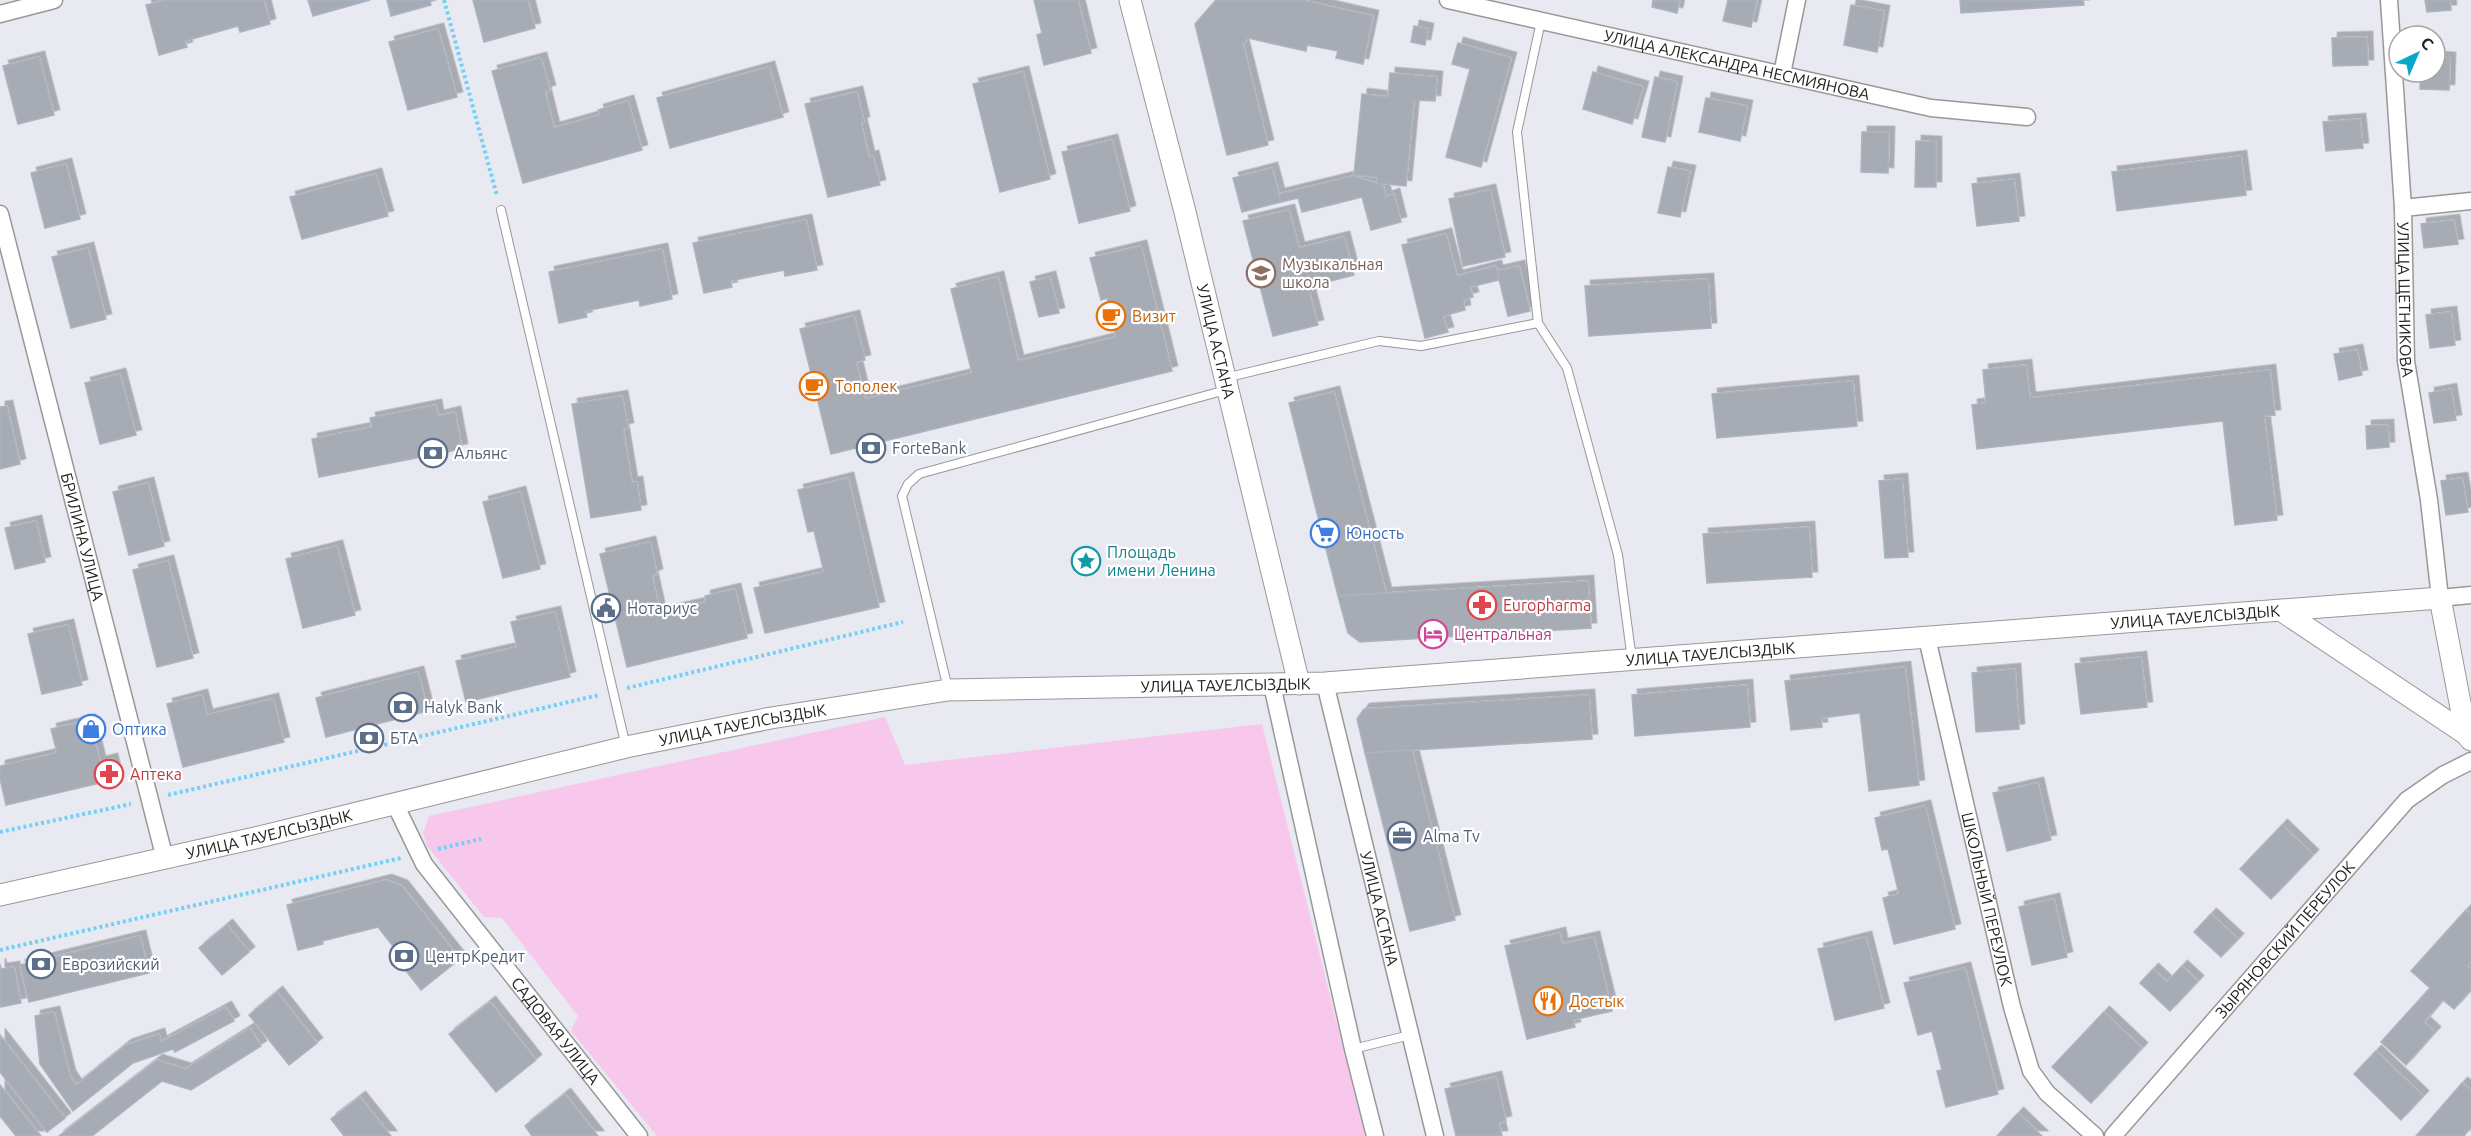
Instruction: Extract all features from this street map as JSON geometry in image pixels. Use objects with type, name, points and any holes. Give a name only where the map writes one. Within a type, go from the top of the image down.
[{"type":"street","points":[[0,14],[54,0]]},
{"type":"street","name":"УЛИЦА АСТАНА","points":[[1130,0],[1181,196],[1299,684]]},
{"type":"street","name":"УЛИЦА АЛЕКСАНДРА НЕСМИЯНОВА","points":[[1448,0],[1931,108],[2027,117]]},
{"type":"street","points":[[1782,74],[1797,0]]},
{"type":"street","name":"УЛИЦА ЩЕТНИКОВА","points":[[2389,0],[2403,208],[2406,360],[2429,500],[2440,598]]},
{"type":"street","points":[[2403,208],[2471,201]]},
{"type":"street","name":"БРИЛИНА УЛИЦА","points":[[0,214],[165,859]]},
{"type":"street","name":"УЛИЦА ТАУЕЛСЫЗДЫК","points":[[0,895],[165,859],[626,747],[771,718],[948,690],[1051,686],[1325,683],[2471,595]]},
{"type":"street","points":[[2440,598],[2468,738]]},
{"type":"street","points":[[2282,611],[2468,738]]},
{"type":"street","name":"ШКОЛЬНЫЙ ПЕРЕУЛОК","points":[[1927,638],[2010,997],[2031,1071],[2047,1093],[2095,1136]]},
{"type":"street","name":"УЛИЦА АСТАНА","points":[[1325,683],[1434,1136]]},
{"type":"street","points":[[1272,685],[1353,1049],[1375,1136]]},
{"type":"street","name":"ЗЫРЯНОВСКИЙ ПЕРЕУЛОК","points":[[2113,1136],[2406,800],[2443,775],[2471,760]]},
{"type":"street","name":"САДОВАЯ УЛИЦА","points":[[395,804],[424,864],[639,1136]]},
{"type":"lane","points":[[1540,21],[1517,132],[1538,323],[1567,368],[1618,555],[1632,660]]},
{"type":"lane","points":[[501,210],[626,747]]},
{"type":"lane","points":[[948,690],[902,496],[908,484],[919,474],[1379,341],[1421,346],[1538,323]]},
{"type":"lane","points":[[1353,1049],[1410,1035]]},
{"type":"path","points":[[444,0],[501,210]]},
{"type":"path","points":[[0,831],[150,800],[903,622]]},
{"type":"path","points":[[0,950],[481,839]]},
{"type":"shaded area","points":[[885,717],[905,765],[1262,724],[1365,1136],[657,1136],[571,1031],[578,1016],[502,918],[484,917],[427,846],[423,833],[429,816]]},
{"type":"building","points":[[165,0],[264,0],[270,24],[240,32],[238,26],[185,41],[187,47],[159,55],[146,5]]},
{"type":"building","points":[[308,0],[370,0],[313,16]]},
{"type":"building","points":[[387,0],[430,0],[431,5],[391,16]]},
{"type":"building","points":[[473,0],[528,0],[535,28],[484,42]]},
{"type":"building","points":[[1034,0],[1078,0],[1091,53],[1044,65],[1037,35],[1042,33]]},
{"type":"building","points":[[1216,0],[1302,0],[1373,16],[1363,64],[1336,58],[1338,51],[1307,45],[1306,51],[1248,38],[1243,44],[1268,145],[1227,155],[1195,24]]},
{"type":"building","points":[[1653,0],[1680,0],[1677,13],[1652,7]]},
{"type":"building","points":[[1728,0],[1757,0],[1751,27],[1723,21]]},
{"type":"building","points":[[1960,0],[2083,0],[2084,5],[1961,13]]},
{"type":"building","points":[[2425,0],[2450,0],[2451,10],[2427,12]]},
{"type":"building","points":[[1851,5],[1884,11],[1877,52],[1844,45]]},
{"type":"building","points":[[1414,26],[1428,29],[1425,45],[1411,42]]},
{"type":"building","points":[[438,29],[457,97],[408,110],[389,42]]},
{"type":"building","points":[[2367,37],[2368,65],[2333,66],[2332,38]]},
{"type":"building","points":[[1458,43],[1511,58],[1481,167],[1446,157],[1470,69],[1452,64]]},
{"type":"building","points":[[39,57],[54,115],[18,124],[3,66]]},
{"type":"building","points":[[541,58],[550,90],[545,92],[554,128],[600,115],[598,110],[628,101],[642,150],[523,183],[492,71]]},
{"type":"building","points":[[2447,58],[2450,58],[2449,90],[2420,89],[2420,84],[2447,84]]},
{"type":"building","points":[[769,67],[783,117],[670,148],[657,98]]},
{"type":"building","points":[[1023,72],[1050,179],[1000,192],[973,84]]},
{"type":"building","points":[[1593,72],[1643,87],[1632,124],[1583,109]]},
{"type":"building","points":[[1390,73],[1437,77],[1435,101],[1414,100],[1406,186],[1377,183],[1377,177],[1354,175],[1362,94],[1388,97]]},
{"type":"building","points":[[1655,77],[1677,82],[1665,142],[1642,137]]},
{"type":"building","points":[[857,92],[869,157],[873,156],[880,185],[828,197],[805,104]]},
{"type":"building","points":[[1706,98],[1747,106],[1740,141],[1699,132]]},
{"type":"building","points":[[2360,119],[2363,148],[2326,151],[2323,122]]},
{"type":"building","points":[[1862,132],[1889,132],[1888,173],[1861,172]]},
{"type":"building","points":[[1112,140],[1130,211],[1079,223],[1062,152]]},
{"type":"building","points":[[1916,141],[1936,142],[1936,187],[1915,187]]},
{"type":"building","points":[[2241,156],[2246,195],[2117,211],[2112,172]]},
{"type":"building","points":[[66,164],[80,219],[45,228],[31,173]]},
{"type":"building","points":[[1668,167],[1690,171],[1680,217],[1658,213]]},
{"type":"building","points":[[1272,168],[1281,202],[1242,212],[1233,178]]},
{"type":"building","points":[[376,174],[388,216],[302,239],[290,197]]},
{"type":"building","points":[[1353,176],[1383,185],[1386,197],[1394,194],[1401,222],[1371,230],[1362,197],[1302,212],[1298,198],[1281,202],[1279,194]]},
{"type":"building","points":[[2014,179],[2019,221],[1977,226],[1972,184]]},
{"type":"building","points":[[1490,190],[1505,257],[1463,266],[1449,199]]},
{"type":"building","points":[[1289,210],[1299,248],[1344,237],[1354,275],[1308,287],[1318,325],[1273,336],[1243,221]]},
{"type":"building","points":[[806,220],[817,270],[785,276],[784,270],[730,281],[732,287],[704,293],[693,243]]},
{"type":"building","points":[[2454,220],[2458,244],[2424,248],[2421,224]]},
{"type":"building","points":[[1446,234],[1457,276],[1496,266],[1499,280],[1470,287],[1473,297],[1463,300],[1465,310],[1443,316],[1448,332],[1425,338],[1402,245]]},
{"type":"building","points":[[1141,246],[1172,371],[831,454],[800,329],[854,316],[865,360],[856,362],[865,399],[972,373],[951,289],[998,277],[1018,361],[1116,337],[1107,298],[1101,300],[1090,258]]},
{"type":"building","points":[[88,248],[106,319],[71,328],[52,257]]},
{"type":"building","points":[[662,249],[672,299],[640,306],[639,300],[585,311],[587,317],[559,323],[549,272]]},
{"type":"building","points":[[1519,266],[1530,311],[1508,316],[1497,271]]},
{"type":"building","points":[[1050,277],[1059,313],[1039,317],[1030,282]]},
{"type":"building","points":[[1708,279],[1711,328],[1589,336],[1585,286]]},
{"type":"building","points":[[2451,312],[2455,345],[2430,348],[2426,315]]},
{"type":"building","points":[[2357,350],[2362,375],[2339,380],[2334,354]]},
{"type":"building","points":[[2026,365],[2030,398],[2270,370],[2275,415],[2264,416],[2277,520],[2235,525],[2223,421],[1977,449],[1972,405],[1986,403],[1983,370]]},
{"type":"building","points":[[120,374],[136,435],[100,444],[85,383]]},
{"type":"building","points":[[1853,381],[1857,426],[1717,438],[1712,394]]},
{"type":"building","points":[[2451,389],[2456,420],[2434,423],[2429,393]]},
{"type":"building","points":[[1334,392],[1386,593],[1338,596],[1289,403]]},
{"type":"building","points":[[622,396],[628,428],[623,429],[632,483],[637,482],[641,510],[591,518],[572,404]]},
{"type":"building","points":[[436,405],[438,416],[455,412],[462,449],[319,477],[312,439],[372,427],[370,418]]},
{"type":"building","points":[[7,406],[20,464],[0,469],[0,407]]},
{"type":"building","points":[[2388,425],[2389,447],[2367,449],[2366,426]]},
{"type":"building","points":[[848,478],[879,607],[765,633],[754,588],[824,572],[814,531],[808,532],[798,490]]},
{"type":"building","points":[[2462,478],[2468,512],[2446,515],[2441,481]]},
{"type":"building","points":[[1902,479],[1908,557],[1885,558],[1879,481]]},
{"type":"building","points":[[148,483],[164,546],[129,555],[113,492]]},
{"type":"building","points":[[520,492],[540,569],[503,578],[483,502]]},
{"type":"building","points":[[36,521],[45,562],[15,569],[5,528]]},
{"type":"building","points":[[1809,527],[1812,577],[1707,583],[1703,534]]},
{"type":"building","points":[[650,542],[657,574],[652,576],[660,612],[706,602],[705,596],[735,589],[747,638],[627,667],[600,554]]},
{"type":"building","points":[[337,546],[355,615],[303,628],[286,559]]},
{"type":"building","points":[[168,561],[193,658],[157,667],[133,570]]},
{"type":"building","points":[[1588,581],[1591,628],[1360,642],[1348,633],[1338,596]]},
{"type":"building","points":[[555,612],[570,677],[466,702],[456,661],[517,647],[511,622]]},
{"type":"building","points":[[68,625],[82,685],[42,694],[28,634]]},
{"type":"building","points":[[2141,657],[2147,707],[2081,714],[2075,664]]},
{"type":"building","points":[[1905,667],[1919,785],[1869,791],[1860,713],[1821,718],[1822,727],[1791,730],[1785,681]]},
{"type":"building","points":[[2015,669],[2019,729],[1976,732],[1972,673]]},
{"type":"building","points":[[418,672],[428,711],[326,737],[316,698]]},
{"type":"building","points":[[1747,685],[1750,727],[1635,736],[1632,695]]},
{"type":"building","points":[[202,695],[207,715],[273,699],[284,742],[183,767],[167,704]]},
{"type":"building","points":[[1589,695],[1592,739],[1365,753],[1357,719],[1364,709]]},
{"type":"building","points":[[90,720],[100,762],[112,759],[117,779],[6,805],[0,779],[0,766],[57,753],[51,729]]},
{"type":"building","points":[[1412,750],[1455,920],[1410,931],[1365,753]]},
{"type":"building","points":[[2038,783],[2051,840],[2007,851],[1993,793]]},
{"type":"building","points":[[1925,806],[1955,929],[1894,944],[1883,898],[1899,894],[1888,849],[1882,850],[1875,818]]},
{"type":"building","points":[[2282,825],[2313,855],[2271,899],[2240,869]]},
{"type":"building","points":[[386,880],[402,886],[460,959],[421,990],[399,962],[403,959],[378,927],[322,941],[323,944],[298,950],[287,905]]},
{"type":"building","points":[[2054,899],[2067,957],[2032,965],[2019,907]]},
{"type":"building","points":[[2466,910],[2471,914],[2471,961],[2467,966],[2471,969],[2471,990],[2454,1009],[2443,1000],[2424,1022],[2435,1032],[2406,1065],[2381,1042],[2430,988],[2411,971]]},
{"type":"building","points":[[2211,914],[2238,939],[2221,957],[2194,932]]},
{"type":"building","points":[[227,925],[249,952],[222,975],[199,948]]},
{"type":"building","points":[[1560,933],[1562,944],[1594,937],[1612,1011],[1573,1020],[1575,1027],[1527,1039],[1505,946]]},
{"type":"building","points":[[140,936],[149,973],[29,1002],[20,965]]},
{"type":"building","points":[[1866,937],[1884,1008],[1835,1020],[1818,949]]},
{"type":"building","points":[[0,964],[1,969],[14,967],[21,1003],[0,1007]]},
{"type":"building","points":[[2182,966],[2198,981],[2170,1011],[2140,983],[2153,969],[2167,982]]},
{"type":"building","points":[[1965,968],[1998,1094],[1946,1107],[1937,1071],[1942,1070],[1932,1031],[1918,1035],[1904,983]]},
{"type":"building","points":[[277,992],[317,1043],[289,1065],[249,1015]]},
{"type":"building","points":[[490,1002],[536,1060],[496,1092],[449,1034]]},
{"type":"building","points":[[226,1007],[234,1021],[175,1052],[173,1049],[133,1063],[73,1111],[40,1064],[35,1016],[54,1012],[70,1076],[76,1085],[126,1045],[159,1034],[161,1042]]},
{"type":"building","points":[[2104,1012],[2142,1048],[2091,1103],[2052,1067]]},
{"type":"building","points":[[250,1028],[261,1046],[191,1090],[162,1081],[92,1136],[59,1136],[157,1060],[186,1069]]},
{"type":"building","points":[[0,1035],[65,1118],[47,1132],[0,1072]]},
{"type":"building","points":[[2376,1051],[2423,1096],[2401,1120],[2354,1074]]},
{"type":"building","points":[[1496,1077],[1506,1121],[1499,1123],[1502,1136],[1456,1136],[1445,1089]]},
{"type":"building","points":[[2462,1083],[2471,1090],[2471,1127],[2464,1136],[2416,1136]]},
{"type":"building","points":[[0,1085],[41,1136],[16,1136],[0,1116]]},
{"type":"building","points":[[565,1094],[598,1136],[532,1136],[525,1126]]},
{"type":"building","points":[[360,1097],[391,1136],[344,1136],[331,1119]]},
{"type":"building","points":[[2018,1113],[2042,1136],[1997,1136]]},
{"type":"place","name":"Музыкальная школа","points":[[1261,273]]},
{"type":"place","name":"Визит","points":[[1111,316]]},
{"type":"place","name":"Тополек","points":[[814,386]]},
{"type":"place","name":"ForteBank","points":[[871,448]]},
{"type":"place","name":"Альянс","points":[[433,453]]},
{"type":"place","name":"Юность","points":[[1325,533]]},
{"type":"place","name":"Площадь имени Ленина","points":[[1086,561]]},
{"type":"place","name":"Europharma","points":[[1482,605]]},
{"type":"place","name":"Нотариус","points":[[606,608]]},
{"type":"place","name":"Центральная","points":[[1433,634]]},
{"type":"place","name":"Halyk Bank","points":[[403,707]]},
{"type":"place","name":"Оптика","points":[[91,729]]},
{"type":"place","name":"БТА","points":[[369,738]]},
{"type":"place","name":"Аптека","points":[[109,774]]},
{"type":"place","name":"Alma Tv","points":[[1402,836]]},
{"type":"place","name":"ЦентрКредит","points":[[404,956]]},
{"type":"place","name":"Еврозийский","points":[[41,964]]},
{"type":"place","name":"Достык","points":[[1548,1001]]}]
